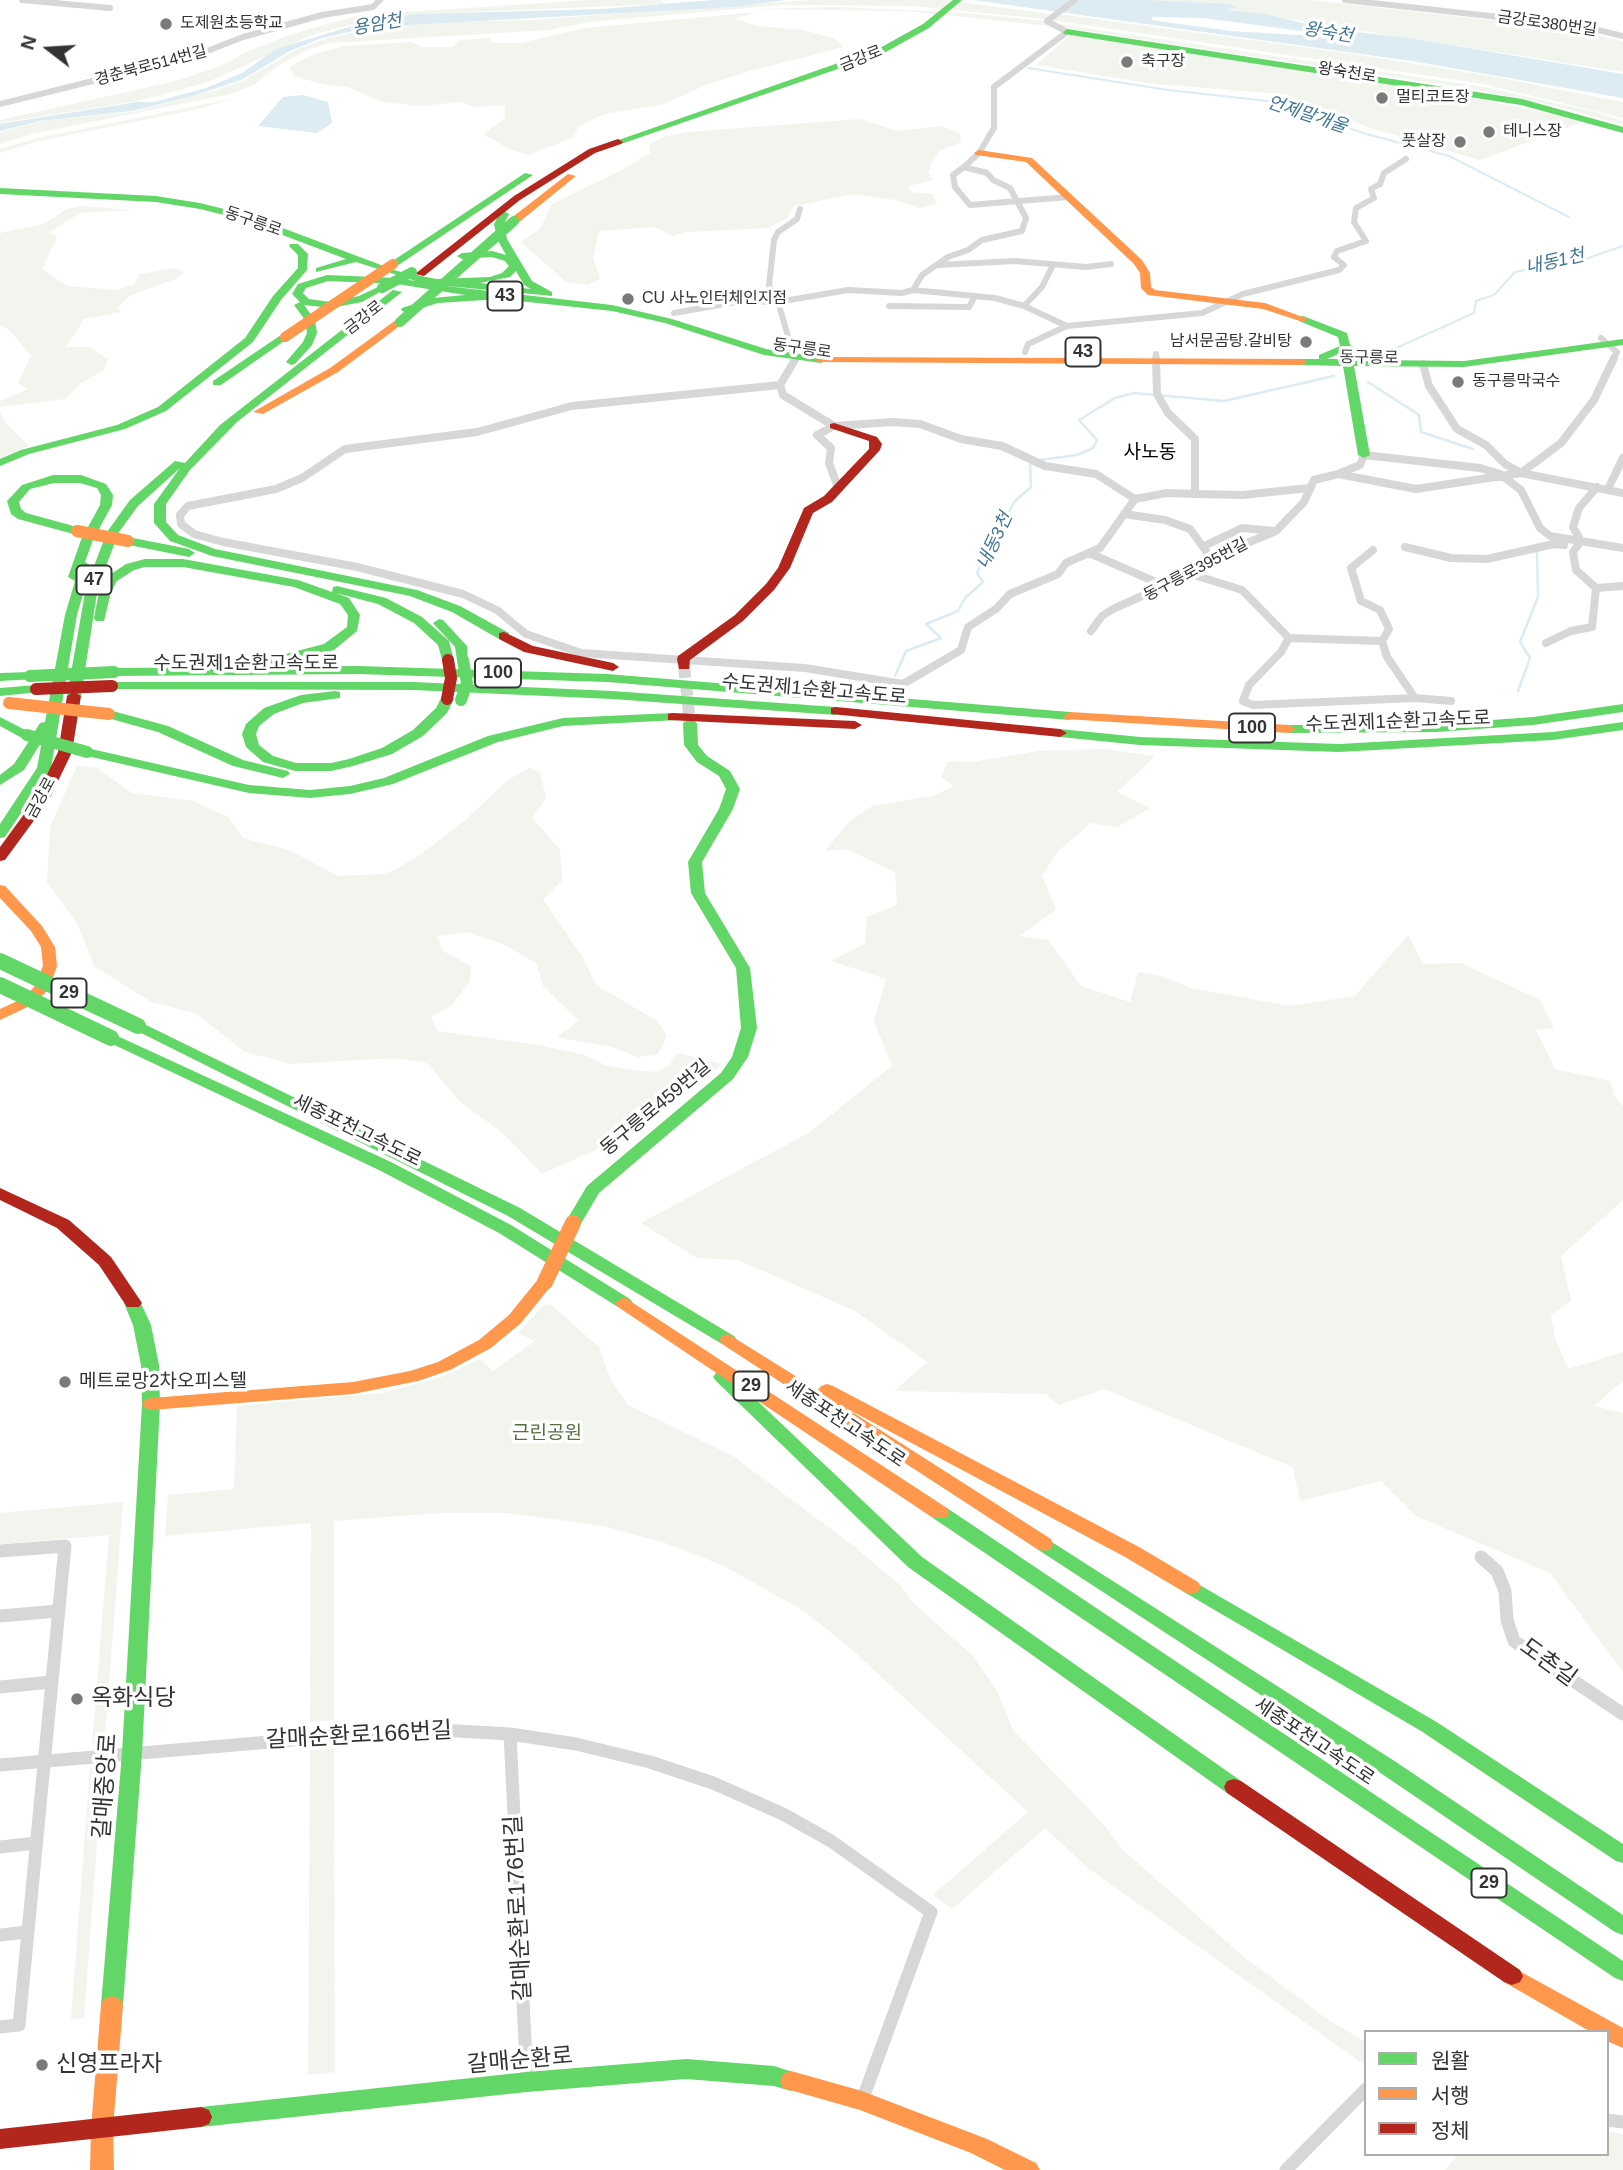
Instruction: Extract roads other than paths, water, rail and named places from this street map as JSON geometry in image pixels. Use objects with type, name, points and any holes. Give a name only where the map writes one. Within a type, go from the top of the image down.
[{"type":"main road","name":"금강로","points":[[422,276],[491,208],[569,154],[615,134],[873,45],[958,0]]},
{"type":"main road","name":"금강로","points":[[0,834],[44,768],[71,615],[90,549],[122,504],[163,466],[290,370],[391,288],[422,276],[517,198],[592,152],[851,63],[896,44],[935,10]]},
{"type":"main road","name":"왕숙천로","points":[[1067,32],[1496,97],[1584,117],[1623,130]]},
{"type":"main road","points":[[186,468],[262,410],[334,370],[400,322],[514,221],[585,167],[702,113]]},
{"type":"main road","points":[[979,153],[1029,160],[1138,262],[1145,273],[1148,291],[1272,308],[1338,331],[1343,335],[1364,455]]},
{"type":"main road","points":[[0,469],[35,455],[141,426],[169,415],[522,179],[569,154]]},
{"type":"main road","name":"동구릉로","points":[[0,191],[156,199],[200,206],[244,217],[347,262],[391,288],[612,308],[794,354],[870,362],[1156,357]]},
{"type":"main road","name":"동구릉로","points":[[0,197],[165,207],[213,218],[347,262],[422,276],[674,313],[794,354],[1026,352],[1348,362],[1486,355],[1611,341]]},
{"type":"main road","name":"43","points":[[517,198],[499,224],[502,239],[528,283],[548,294]]},
{"type":"main road","points":[[290,370],[312,333],[306,314],[291,296],[303,268],[303,254],[294,246]]},
{"type":"main road","points":[[0,463],[25,452],[121,427],[162,409],[236,353],[249,340],[277,298],[296,280],[347,262]]},
{"type":"main road","name":"43","points":[[327,278],[391,288],[362,299],[331,305],[306,302],[297,294],[306,284],[327,278]]},
{"type":"main road","points":[[290,370],[412,307],[437,300],[499,296]]},
{"type":"main road","name":"동구릉로","points":[[1370,361],[1423,364],[1492,361],[1611,341],[1623,335]]},
{"type":"main road","name":"금강로","points":[[0,857],[42,800],[68,743],[92,587],[113,532],[146,492],[290,370]]},
{"type":"main road","points":[[233,420],[186,468],[160,504],[160,523],[166,533],[187,544],[280,567],[373,584],[435,599],[506,639],[558,657],[593,664],[710,675],[882,699]]},
{"type":"main road","points":[[683,663],[739,618],[769,587],[784,568],[801,522],[808,511],[828,499],[876,444],[873,439],[834,426]]},
{"type":"main road","points":[[71,615],[75,569],[106,505],[106,491],[88,480],[59,478],[26,487],[13,501],[15,511],[22,516],[77,531],[128,541],[280,567]]},
{"type":"main road","points":[[68,743],[81,722],[105,592],[117,575],[145,563],[170,562],[369,597],[404,611],[418,620],[444,644],[456,660]]},
{"type":"main road","points":[[0,703],[109,714],[163,729],[257,769],[320,776],[385,762],[419,746],[445,724],[454,699],[452,678],[461,646],[432,618],[394,597],[323,576]]},
{"type":"main road","points":[[162,670],[304,656],[329,647],[348,634],[353,628],[354,615],[345,601],[298,584]]},
{"type":"main road","name":"수도권제1순환고속도로","points":[[0,692],[113,679],[162,670],[358,670],[527,674],[882,699],[1190,725],[1340,730],[1533,721],[1623,708]]},
{"type":"main road","name":"수도권제1순환고속도로","points":[[0,677],[494,689],[812,709],[1140,741],[1339,748],[1553,736],[1623,726]]},
{"type":"main road","points":[[454,699],[433,720],[401,744],[373,756],[331,767],[281,764],[258,753],[249,734],[253,724],[269,711],[301,699],[494,689]]},
{"type":"main road","points":[[0,781],[19,767],[32,751],[52,713]]},
{"type":"main road","points":[[0,721],[27,735],[87,752],[249,789],[310,794],[350,790],[388,781],[493,739],[563,722],[665,717],[1034,732]]},
{"type":"main road","name":"동구릉로459번길","points":[[151,1404],[353,1388],[412,1377],[444,1366],[485,1344],[515,1319],[545,1282],[573,1223],[601,1182],[727,1076],[740,1057],[749,1028],[743,968],[698,893],[695,862],[726,809],[733,789],[724,775],[702,759],[691,746],[690,723]]},
{"type":"main road","points":[[0,1015],[29,1001],[41,989],[50,966],[48,947],[37,929],[1,890]]},
{"type":"main road","name":"세종포천고속도로","points":[[0,961],[138,1026],[514,1212],[703,1324],[1389,1768],[1623,1926]]},
{"type":"main road","name":"세종포천고속도로","points":[[0,985],[385,1166],[505,1229],[680,1338],[1344,1787],[1623,1972]]},
{"type":"main road","name":"갈매중앙로","points":[[0,1193],[74,1232],[105,1261],[123,1285],[142,1325],[150,1365],[151,1404],[132,1753],[102,2128],[102,2170]]},
{"type":"main road","points":[[703,1324],[1132,1552],[1428,1726],[1623,1855]]},
{"type":"main road","points":[[680,1338],[915,1562],[1307,1839],[1494,1965],[1607,2030]]},
{"type":"main road","name":"갈매순환로","points":[[0,2139],[527,2082],[686,2069],[774,2076],[862,2101],[979,2146],[1028,2170]]},
{"type":"street","points":[[22,0],[110,8]]},
{"type":"street","name":"경춘북로514번길","points":[[0,104],[197,55],[254,34],[322,15],[373,7],[380,0]]},
{"type":"street","points":[[1069,197],[970,205],[955,187],[953,175],[979,153],[994,128],[994,87],[1067,32],[1047,21],[1075,0]]},
{"type":"street","name":"금강로380번길","points":[[1345,0],[1581,26],[1623,36]]},
{"type":"street","points":[[1026,352],[1028,344],[1067,326],[1202,313],[1243,294],[1339,270],[1344,265],[1334,257],[1337,251],[1350,244],[1366,241],[1354,222],[1356,208],[1362,202],[1374,198],[1371,189],[1380,184],[1384,173],[1406,159]]},
{"type":"street","points":[[913,290],[922,275],[982,240],[1022,231],[1026,218],[1010,188],[993,180],[987,173],[964,167]]},
{"type":"street","points":[[800,209],[797,219],[778,232],[774,240],[769,286],[778,302],[794,354],[780,385],[783,395],[834,426]]},
{"type":"street","points":[[938,265],[1015,261],[1086,267],[1111,264]]},
{"type":"street","points":[[1024,306],[1042,287],[1053,265]]},
{"type":"street","points":[[674,313],[742,301],[778,302],[848,290],[902,293],[913,290],[995,298],[1024,306],[1067,326]]},
{"type":"street","points":[[889,306],[968,307],[975,296]]},
{"type":"street","points":[[951,306],[952,317]]},
{"type":"street","points":[[1521,473],[1561,443],[1594,400],[1617,352],[1611,341]]},
{"type":"street","points":[[1156,357],[1158,395],[1168,413],[1195,439],[1195,494]]},
{"type":"street","points":[[1423,364],[1429,386],[1457,429],[1486,446],[1521,473]]},
{"type":"street","points":[[780,385],[572,406],[477,432],[345,449],[302,478],[285,485],[188,506],[180,515],[181,524],[194,534],[223,542],[357,567],[463,594],[497,610],[526,634],[581,653],[683,663],[806,668],[903,684],[961,650],[968,627],[996,610],[1010,594],[1058,573],[1066,563],[1100,548],[1135,499],[1167,493],[1244,495],[1309,488],[1314,480],[1360,465],[1364,455],[1462,465],[1500,474],[1521,490],[1540,528],[1550,536],[1579,544]]},
{"type":"street","points":[[838,487],[834,483],[829,463],[831,448],[817,435],[834,426],[893,422],[919,424],[961,439],[1002,446],[1058,470],[1096,474],[1135,499]]},
{"type":"street","points":[[1608,489],[1623,458]]},
{"type":"street","points":[[1338,474],[1416,489],[1500,474],[1521,473],[1623,493]]},
{"type":"street","points":[[1579,544],[1573,527],[1579,508],[1597,487]]},
{"type":"street","name":"동구릉로395번길","points":[[1091,631],[1102,616],[1191,573],[1211,558],[1276,531],[1304,502],[1309,488]]},
{"type":"street","points":[[1124,514],[1165,520],[1190,529],[1211,558]]},
{"type":"street","points":[[1204,546],[1242,528],[1276,531]]},
{"type":"street","points":[[1405,547],[1451,558],[1487,559],[1554,544],[1623,548]]},
{"type":"street","points":[[1579,544],[1573,552],[1576,570],[1595,588]]},
{"type":"street","points":[[1373,550],[1351,568],[1361,601],[1380,610],[1389,629],[1382,641],[1387,657],[1415,698]]},
{"type":"street","points":[[1088,553],[1165,586]]},
{"type":"street","points":[[1191,573],[1242,590],[1289,638],[1382,641]]},
{"type":"street","points":[[1595,588],[1622,583]]},
{"type":"street","points":[[1546,643],[1570,631],[1592,627],[1595,588]]},
{"type":"street","points":[[1289,638],[1280,652],[1249,685],[1243,701],[1253,705],[1415,698],[1451,701]]},
{"type":"street","points":[[0,1551],[65,1546],[19,2025],[0,2027]]},
{"type":"street","name":"도촌길","points":[[1481,1557],[1497,1572],[1505,1591],[1507,1620],[1514,1642],[1623,1714]]},
{"type":"street","points":[[0,1616],[58,1611]]},
{"type":"street","points":[[0,1687],[51,1682]]},
{"type":"street","name":"갈매순환로166번길","points":[[0,1766],[422,1729],[510,1734],[576,1744],[650,1762],[713,1783],[783,1814],[831,1841],[931,1912],[862,2101]]},
{"type":"street","name":"갈매순환로176번길","points":[[510,1734],[527,2082]]},
{"type":"street","points":[[0,1847],[36,1843]]},
{"type":"street","points":[[0,1935],[27,1932]]},
{"type":"street","points":[[1286,2170],[1364,2092]]},
{"type":"water","name":"용암천","points":[[713,0],[787,0],[731,7],[371,27],[322,38],[290,51],[241,80],[193,96],[132,111],[40,121],[0,131],[0,124],[137,102],[154,102],[206,88],[242,73],[276,49],[372,20],[417,14],[602,9]]},
{"type":"water","name":"왕숙천","points":[[973,0],[1146,0],[1230,4],[1238,8],[1228,9],[1230,10],[1265,14],[1328,29],[1403,37],[1623,74],[1623,98],[1412,61]],"holes":[[[1152,17],[1203,18],[1302,31],[1316,36],[1230,31],[1152,20]]]},
{"type":"water","points":[[303,95],[328,102],[332,123],[317,133],[258,126],[283,97]]},
{"type":"waterway","name":"언제말개울","points":[[1028,68],[1168,90],[1277,102],[1363,133],[1449,156],[1569,217]]},
{"type":"waterway","name":"내동1천","points":[[1394,355],[1396,348],[1474,313],[1476,301],[1494,295],[1515,272],[1588,258],[1623,246]]},
{"type":"waterway","name":"내동3천","points":[[895,676],[906,651],[941,638],[926,624],[958,611],[965,598],[983,582],[977,573],[986,552],[1015,501],[1031,487],[1030,465],[1040,460],[1077,455],[1093,448],[1097,440],[1079,420],[1115,398],[1134,393],[1224,401],[1334,376]]},
{"type":"waterway","name":"내동1천","points":[[1368,382],[1419,415],[1421,432],[1473,449]]},
{"type":"waterway","name":"내동1천","points":[[1518,691],[1530,658],[1520,642],[1538,597],[1537,553]]},
{"type":"tunnel","points":[[684,666],[690,723]]},
{"type":"place","name":"도제원초등학교","points":[[166,24]]},
{"type":"place","name":"축구장","points":[[1127,62]]},
{"type":"place","name":"멀티코트장","points":[[1382,98]]},
{"type":"place","name":"테니스장","points":[[1489,132]]},
{"type":"place","name":"풋살장","points":[[1460,142]]},
{"type":"place","name":"CU 사노인터체인지점","points":[[628,299]]},
{"type":"place","name":"남서문곰탕.갈비탕","points":[[1306,342]]},
{"type":"place","name":"동구릉막국수","points":[[1458,382]]},
{"type":"place","name":"메트로망2차오피스텔","points":[[65,1382]]},
{"type":"place","name":"옥화식당","points":[[77,1699]]},
{"type":"place","name":"신영프라자","points":[[42,2065]]},
{"type":"district","name":"사노동","points":[[1150,453]]},
{"type":"park label","name":"근린공원","points":[[547,1434]]}]
